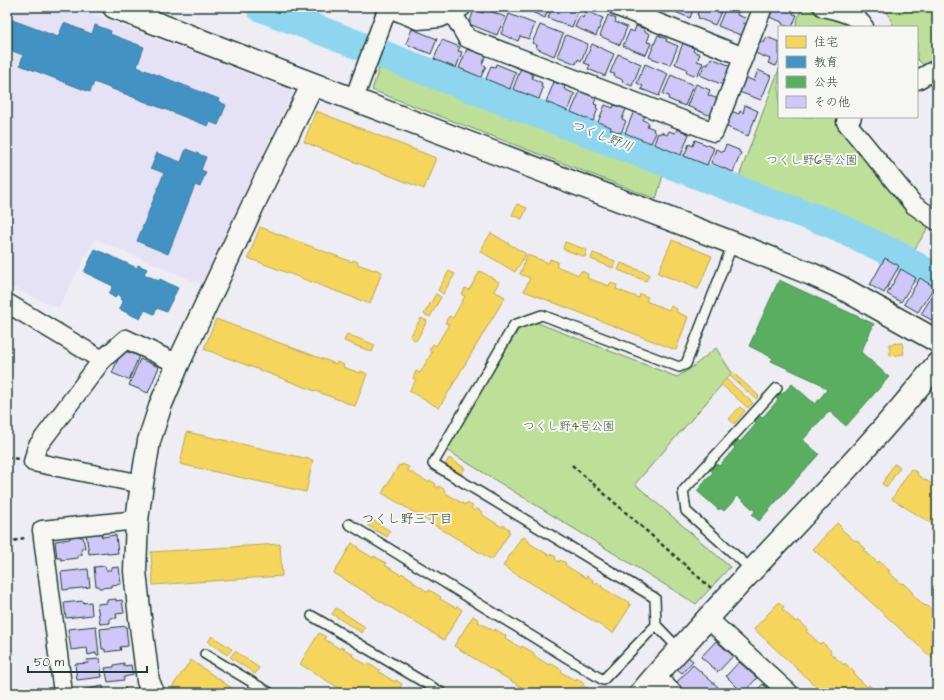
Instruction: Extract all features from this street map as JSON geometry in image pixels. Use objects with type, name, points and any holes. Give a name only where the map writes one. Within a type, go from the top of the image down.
[{"type":"street","points":[[114,7],[733,243],[840,287],[937,341]]},
{"type":"street","points":[[354,98],[388,7],[418,20],[440,18],[457,10],[467,38],[714,132],[763,7]]},
{"type":"street","points":[[618,7],[744,56]]},
{"type":"street","points":[[823,7],[848,14],[863,26]]},
{"type":"street","points":[[918,79],[933,71],[937,77]]},
{"type":"street","points":[[152,693],[148,681],[135,571],[137,520],[149,441],[161,404],[178,364],[254,203],[313,84]]},
{"type":"street","points":[[851,118],[846,122],[914,205],[937,222]]},
{"type":"street","points":[[7,303],[102,360]]},
{"type":"street","points":[[142,484],[33,462],[37,447],[102,360],[126,339],[178,364]]},
{"type":"street","points":[[641,693],[707,618],[894,417],[937,364]]},
{"type":"street","points":[[63,693],[42,530],[137,520]]},
{"type":"street","points":[[707,618],[789,693]]},
{"type":"street","points":[[655,676],[673,693]]},
{"type":"lane","points":[[680,650],[656,625],[655,598],[433,464],[514,325],[542,315],[679,367],[686,364],[733,243]]},
{"type":"lane","points":[[752,570],[686,511],[683,491],[777,388]]},
{"type":"lane","points":[[349,524],[603,680],[656,625]]},
{"type":"lane","points":[[312,616],[442,693]]},
{"type":"lane","points":[[205,654],[270,693]]},
{"type":"path","points":[[572,465],[714,591]]},
{"type":"shaded area","points":[[7,7],[74,7],[293,91],[201,284],[95,239],[58,308],[7,285]]},
{"type":"green space","points":[[802,7],[807,7],[813,11],[844,20],[855,26],[795,26]]},
{"type":"green space","points":[[878,7],[937,7],[937,78],[918,60],[918,26],[894,26],[885,8]]},
{"type":"green space","points":[[381,62],[664,172],[656,199],[372,90]]},
{"type":"green space","name":"つくし野6号公園","points":[[778,72],[778,118],[837,118],[836,119],[868,161],[929,226],[911,255],[810,206],[738,179]]},
{"type":"green space","name":"つくし野4号公園","points":[[535,322],[677,377],[690,369],[716,348],[732,373],[635,484],[730,567],[696,604],[445,449],[519,329]]},
{"type":"building: 住宅","points":[[316,111],[436,158],[424,189],[304,142]]},
{"type":"building: 住宅","points":[[517,204],[527,208],[522,219],[512,215]]},
{"type":"building: 住宅","points":[[260,227],[352,262],[353,260],[358,262],[357,264],[382,272],[370,304],[248,258]]},
{"type":"building: 住宅","points":[[491,233],[526,254],[515,272],[480,251]]},
{"type":"building: 住宅","points":[[672,240],[712,256],[698,289],[658,273]]},
{"type":"building: 住宅","points":[[565,242],[587,250],[585,257],[563,249]]},
{"type":"building: 住宅","points":[[593,253],[615,261],[613,268],[591,259]]},
{"type":"building: 住宅","points":[[527,255],[549,263],[550,259],[558,262],[556,266],[579,275],[581,271],[588,274],[587,278],[609,286],[610,283],[617,285],[616,289],[639,298],[640,294],[648,297],[646,301],[669,310],[671,306],[677,309],[676,312],[688,317],[676,350],[524,291],[530,278],[520,274]]},
{"type":"building: 住宅","points":[[621,263],[649,274],[646,281],[618,270]]},
{"type":"building: 住宅","points":[[449,271],[455,274],[443,294],[438,290]]},
{"type":"building: 住宅","points":[[480,271],[499,282],[494,291],[505,297],[439,408],[409,391],[416,380],[413,378],[416,371],[420,373],[432,352],[429,350],[433,344],[436,346],[449,324],[445,323],[449,316],[453,318],[465,296],[462,295],[465,288],[469,290]]},
{"type":"building: 住宅","points":[[436,294],[441,297],[430,317],[424,314]]},
{"type":"building: 住宅","points":[[421,318],[427,321],[416,341],[410,337]]},
{"type":"building: 住宅","points":[[216,319],[336,364],[337,362],[344,365],[343,367],[367,374],[355,406],[204,349]]},
{"type":"building: 住宅","points":[[347,334],[375,345],[372,352],[344,341]]},
{"type":"building: 住宅","points":[[902,343],[904,354],[890,356],[889,344]]},
{"type":"building: 住宅","points":[[732,372],[759,396],[756,399],[729,375]]},
{"type":"building: 住宅","points":[[726,379],[753,403],[748,408],[721,384]]},
{"type":"building: 住宅","points":[[740,407],[745,411],[734,424],[729,419]]},
{"type":"building: 住宅","points":[[187,432],[313,460],[306,492],[180,464]]},
{"type":"building: 住宅","points":[[449,458],[465,468],[461,474],[445,465]]},
{"type":"building: 住宅","points":[[402,464],[409,467],[407,470],[428,482],[430,480],[436,484],[435,486],[438,488],[439,486],[445,490],[444,492],[465,505],[466,503],[473,506],[471,508],[475,511],[476,508],[482,512],[481,514],[502,527],[503,525],[509,529],[508,531],[510,532],[492,560],[382,493],[399,465],[401,466]]},
{"type":"building: 住宅","points":[[894,464],[900,467],[887,487],[882,484]]},
{"type":"building: 住宅","points":[[911,469],[918,473],[917,475],[932,484],[933,482],[937,485],[937,527],[892,499]]},
{"type":"building: 住宅","points":[[371,519],[390,531],[387,537],[367,525]]},
{"type":"building: 住宅","points":[[837,523],[842,528],[841,529],[855,541],[856,540],[878,563],[879,561],[890,571],[888,572],[902,584],[903,583],[913,593],[912,594],[937,615],[937,652],[932,658],[813,549]]},
{"type":"building: 住宅","points":[[524,537],[529,541],[529,543],[549,555],[551,554],[556,557],[555,559],[559,562],[560,560],[566,563],[565,565],[586,578],[587,576],[593,580],[592,582],[596,584],[597,582],[602,586],[601,587],[629,602],[628,604],[631,605],[613,633],[503,566],[521,538],[523,539]]},
{"type":"building: 住宅","points":[[352,543],[373,558],[374,556],[386,563],[385,565],[401,575],[402,573],[413,580],[413,582],[428,592],[429,590],[441,597],[440,599],[456,608],[457,606],[462,610],[444,640],[334,573]]},
{"type":"building: 住宅","points":[[280,544],[282,576],[153,585],[151,552]]},
{"type":"building: 住宅","points":[[779,602],[784,607],[782,609],[796,622],[798,620],[808,629],[806,631],[820,644],[822,642],[831,651],[830,653],[844,665],[845,663],[867,687],[869,685],[878,693],[823,693],[754,629]]},
{"type":"building: 住宅","points":[[336,608],[365,627],[362,633],[332,614]]},
{"type":"building: 住宅","points":[[473,616],[479,620],[478,622],[494,631],[495,629],[506,636],[505,638],[521,648],[522,646],[534,653],[533,655],[549,665],[550,663],[576,681],[577,679],[584,683],[578,693],[531,693],[454,646]]},
{"type":"building: 住宅","points":[[319,633],[326,637],[324,639],[340,649],[341,647],[353,654],[352,656],[367,665],[368,664],[380,670],[379,672],[395,682],[396,680],[402,684],[397,693],[347,693],[300,664]]},
{"type":"building: 住宅","points":[[212,636],[232,649],[227,655],[208,642]]},
{"type":"building: 住宅","points":[[235,651],[259,668],[255,674],[230,657]]},
{"type":"building: 住宅","points":[[191,660],[239,693],[181,693],[172,687]]},
{"type":"building: 住宅","points":[[584,686],[594,692],[582,693],[581,692]]},
{"type":"building: 教育","points":[[7,18],[58,37],[64,23],[92,34],[95,25],[111,31],[110,34],[144,47],[137,67],[219,99],[218,101],[226,105],[218,125],[210,122],[208,126],[94,82],[90,92],[20,65],[23,55],[7,49]]},
{"type":"building: 教育","points":[[186,149],[206,157],[201,170],[206,172],[200,187],[195,185],[168,254],[137,241],[164,173],[151,168],[157,153],[181,162]]},
{"type":"building: 教育","points":[[95,249],[137,268],[138,265],[147,269],[144,274],[159,281],[160,279],[178,288],[166,312],[157,308],[154,314],[145,310],[140,319],[119,309],[123,301],[120,299],[121,297],[117,294],[115,298],[109,294],[113,286],[84,272]]},
{"type":"building: 公共","points":[[779,280],[874,324],[861,352],[889,377],[846,426],[829,411],[803,440],[819,454],[759,521],[752,515],[755,511],[738,496],[724,511],[720,508],[719,510],[697,491],[713,472],[710,470],[716,463],[719,466],[735,448],[732,445],[737,439],[740,442],[756,424],[753,421],[759,415],[762,418],[778,400],[775,397],[779,392],[782,394],[792,384],[815,404],[827,390],[819,383],[771,361],[773,358],[749,346]]},
{"type":"building: その他","points":[[549,7],[545,18],[523,8]]},
{"type":"building: その他","points":[[552,7],[580,7],[572,27],[548,18]]},
{"type":"building: その他","points":[[677,7],[694,7],[690,18],[675,12]]},
{"type":"building: その他","points":[[700,7],[723,7],[715,25],[698,18],[699,16],[697,15]]},
{"type":"building: その他","points":[[726,7],[740,7],[737,15],[745,18],[743,23],[748,24],[743,36],[718,26]]},
{"type":"building: その他","points":[[771,7],[796,7],[793,14],[797,15],[792,26],[787,26],[782,24],[782,22],[767,16]]},
{"type":"building: その他","points":[[485,9],[505,17],[497,35],[469,24],[474,10],[483,13]]},
{"type":"building: その他","points":[[586,11],[603,18],[596,36],[575,27],[580,16],[583,18]]},
{"type":"building: その他","points":[[509,14],[535,24],[529,39],[520,36],[518,41],[501,34]]},
{"type":"building: その他","points":[[608,15],[616,19],[615,22],[627,27],[620,45],[600,36]]},
{"type":"building: その他","points":[[540,25],[563,34],[554,56],[536,48],[537,45],[532,43]]},
{"type":"building: その他","points":[[636,26],[645,29],[644,31],[650,34],[647,42],[651,43],[646,55],[623,46],[630,30],[634,32]]},
{"type":"building: その他","points":[[412,29],[437,39],[431,54],[406,44]]},
{"type":"building: その他","points":[[566,35],[588,44],[581,61],[578,59],[576,64],[557,56]]},
{"type":"building: その他","points":[[658,35],[667,39],[666,41],[678,46],[670,65],[649,57]]},
{"type":"building: その他","points":[[767,37],[778,42],[778,62],[776,66],[768,63],[770,59],[755,53],[760,41],[764,43]]},
{"type":"building: その他","points":[[442,40],[460,47],[458,51],[462,52],[456,68],[434,59]]},
{"type":"building: その他","points":[[683,43],[694,48],[693,51],[700,54],[697,61],[703,63],[697,76],[686,72],[687,69],[675,64]]},
{"type":"building: その他","points":[[592,44],[614,54],[605,76],[588,69],[590,65],[584,63]]},
{"type":"building: その他","points":[[467,49],[486,56],[482,64],[486,66],[481,77],[459,68]]},
{"type":"building: その他","points":[[618,54],[641,64],[632,86],[622,82],[623,80],[614,76],[615,74],[610,73]]},
{"type":"building: その他","points":[[711,58],[731,66],[723,85],[700,75],[705,64],[708,65]]},
{"type":"building: その他","points":[[496,64],[516,72],[510,89],[486,79],[491,66],[495,67]]},
{"type":"building: その他","points":[[645,64],[668,74],[659,96],[641,89],[643,86],[637,83]]},
{"type":"building: その他","points":[[521,68],[530,72],[529,73],[533,75],[532,78],[542,83],[541,87],[543,88],[539,99],[513,89]]},
{"type":"building: その他","points":[[758,70],[771,76],[761,100],[739,92],[745,77],[754,81]]},
{"type":"building: その他","points":[[671,75],[693,85],[685,106],[668,99],[669,96],[663,94]]},
{"type":"building: その他","points":[[554,82],[565,86],[564,89],[575,94],[568,111],[546,102]]},
{"type":"building: その他","points":[[696,84],[710,90],[708,95],[718,99],[711,116],[687,106]]},
{"type":"building: その他","points":[[580,91],[596,98],[594,104],[597,105],[596,108],[598,109],[593,121],[571,112]]},
{"type":"building: その他","points":[[605,105],[613,108],[614,105],[626,109],[622,119],[626,121],[621,133],[598,122]]},
{"type":"building: その他","points":[[745,105],[758,111],[748,136],[725,126],[731,111],[739,114],[740,111],[743,113]]},
{"type":"building: その他","points":[[634,111],[645,116],[643,120],[649,123],[647,126],[654,129],[653,131],[656,133],[651,143],[625,133]]},
{"type":"building: その他","points":[[677,129],[689,134],[681,155],[654,144],[658,133],[660,134],[661,132],[667,135],[669,131],[675,133]]},
{"type":"building: その他","points":[[695,140],[714,148],[707,165],[684,156],[689,144],[693,146]]},
{"type":"building: その他","points":[[726,145],[739,150],[741,153],[733,172],[711,163],[716,149],[723,152]]},
{"type":"building: その他","points":[[885,258],[899,266],[884,293],[870,285]]},
{"type":"building: その他","points":[[901,269],[916,278],[901,302],[887,294]]},
{"type":"building: その他","points":[[920,278],[934,287],[918,312],[904,304]]},
{"type":"building: その他","points":[[936,290],[937,319],[935,322],[921,314]]},
{"type":"building: その他","points":[[122,350],[139,356],[129,380],[112,373]]},
{"type":"building: その他","points":[[140,359],[159,367],[148,393],[129,385]]},
{"type":"building: その他","points":[[101,533],[102,537],[116,535],[118,553],[108,554],[108,552],[89,554],[86,534]]},
{"type":"building: その他","points":[[79,536],[83,537],[85,548],[81,548],[82,555],[78,555],[78,558],[61,560],[61,558],[57,558],[55,541]]},
{"type":"building: その他","points":[[105,566],[106,570],[119,567],[121,584],[99,588],[99,586],[96,586],[94,567]]},
{"type":"building: その他","points":[[88,569],[90,587],[63,590],[61,572]]},
{"type":"building: その他","points":[[116,599],[116,601],[122,600],[124,613],[116,614],[117,618],[110,618],[110,623],[100,624],[97,604],[107,603],[107,600]]},
{"type":"building: その他","points":[[83,601],[83,603],[91,602],[92,615],[66,618],[64,603]]},
{"type":"building: その他","points":[[96,626],[99,655],[96,655],[96,653],[88,655],[87,648],[71,650],[68,629]]},
{"type":"building: その他","points":[[126,626],[128,646],[120,647],[121,650],[105,652],[105,649],[102,649],[100,629]]},
{"type":"building: その他","points":[[716,641],[733,656],[718,672],[701,657]]},
{"type":"building: その他","points":[[688,657],[693,661],[682,673],[677,669]]},
{"type":"building: その他","points":[[100,659],[102,677],[77,680],[75,664],[88,663],[87,660]]},
{"type":"building: その他","points":[[739,662],[757,678],[743,693],[726,676]]},
{"type":"building: その他","points":[[124,663],[124,666],[131,665],[133,675],[124,677],[124,680],[108,682],[105,668],[114,667],[114,665]]},
{"type":"building: その他","points":[[693,665],[718,687],[712,693],[687,693],[676,683]]},
{"type":"building: その他","points":[[763,684],[773,693],[754,693]]},
{"type":"building: その他","points":[[103,686],[104,693],[78,693],[78,691]]},
{"type":"building: その他","points":[[125,688],[126,691],[135,689],[136,693],[109,693],[109,692]]},
{"type":"waterway","name":"つくし野川","points":[[260,7],[777,205],[830,223],[901,257],[937,279]]},
{"type":"district","name":"つくし野三丁目","points":[[407,519]]}]
